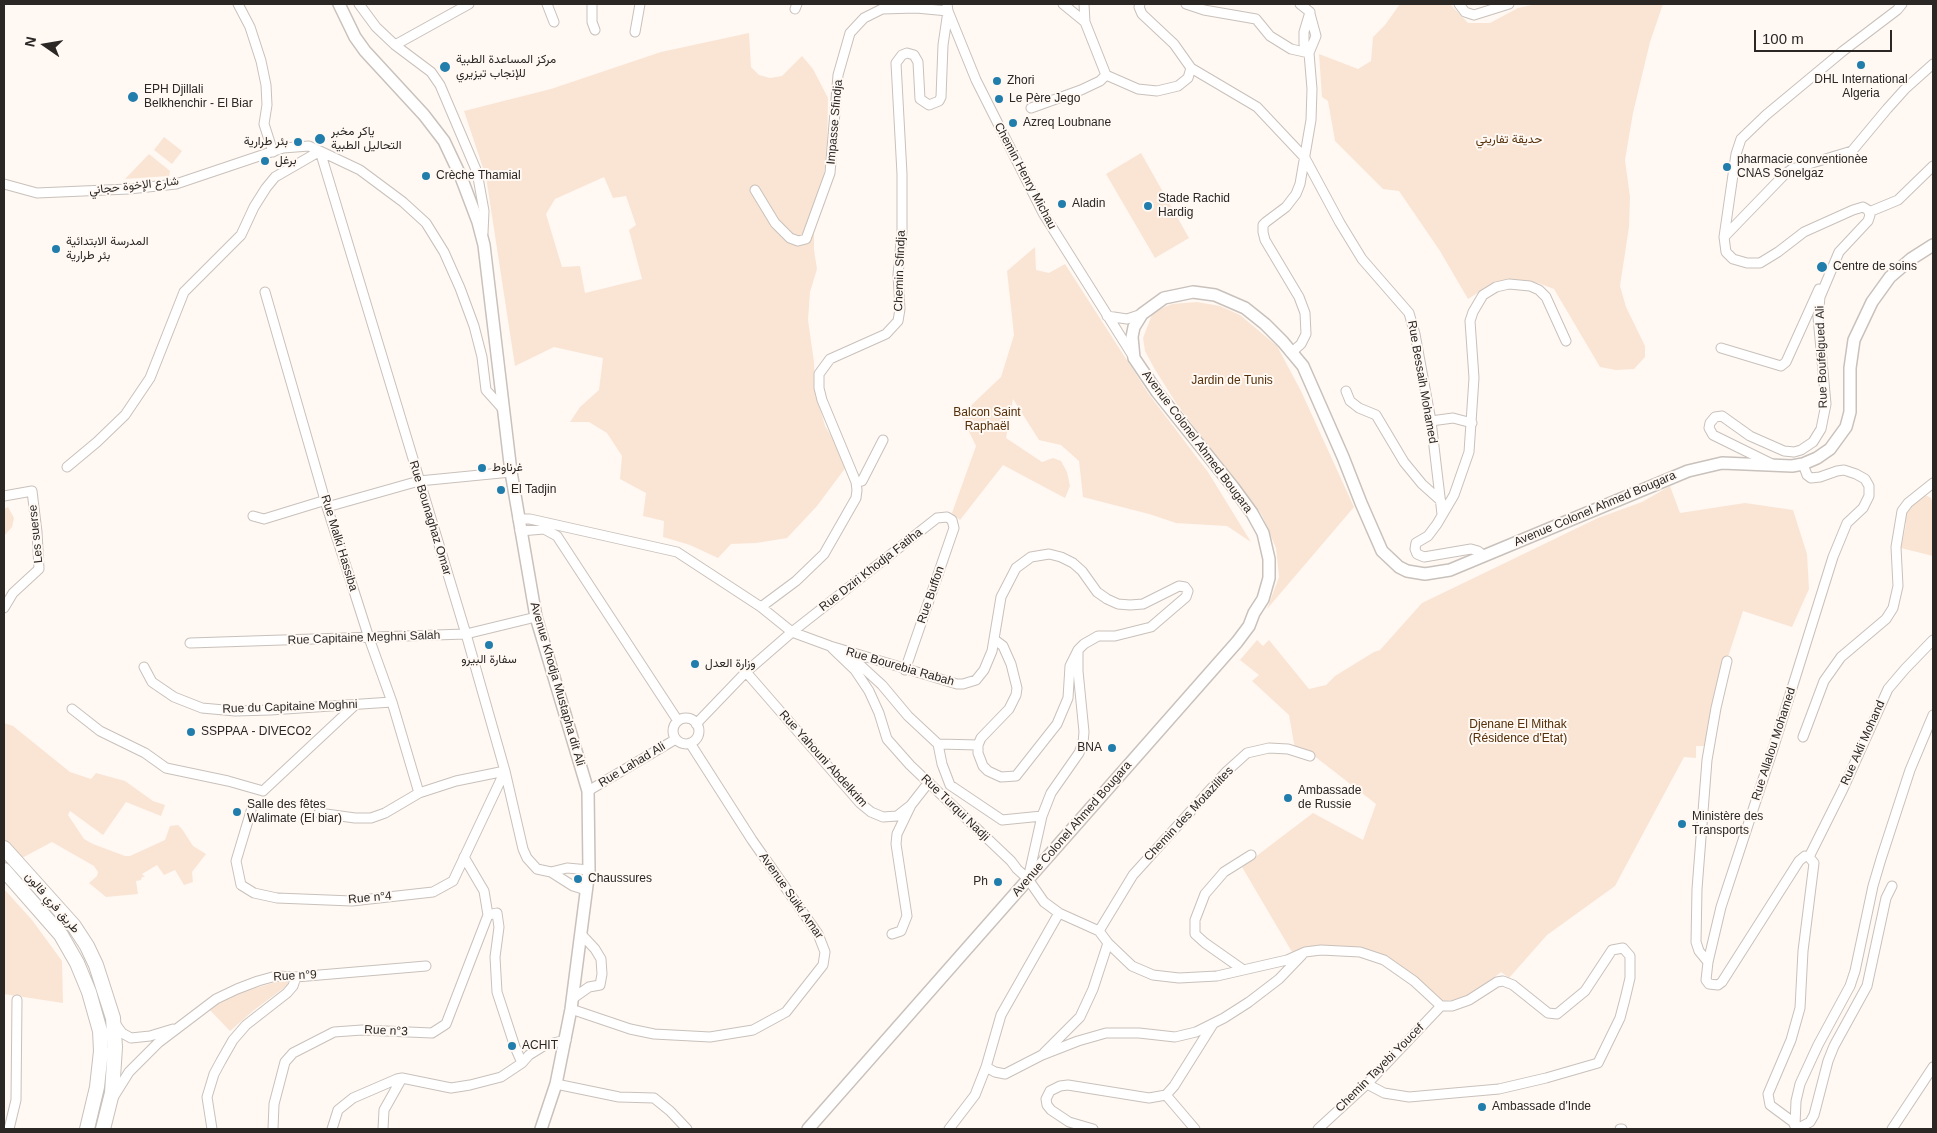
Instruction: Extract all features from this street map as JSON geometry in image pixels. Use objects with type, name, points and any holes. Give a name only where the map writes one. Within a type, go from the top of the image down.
[{"type":"highway","name":"طريق فري فالون","points":[[4,848],[74,926],[96,965],[113,1018],[115,1063],[112,1093],[103,1129]]},
{"type":"highway","points":[[4,870],[61,935],[77,963],[89,992],[100,1031],[101,1051],[97,1087],[87,1129]]},
{"type":"main road","name":"Avenue Khodja Mustapha dit Ali","points":[[339,4],[366,52],[424,114],[444,141],[461,178],[482,237],[502,409],[518,519],[536,617],[588,791],[589,870],[572,1004],[556,1084],[541,1129]]},
{"type":"main road","name":"Avenue Colonel Ahmed Bougara","points":[[808,1129],[1240,637],[1249,626],[1263,599],[1269,578],[1269,559],[1263,534],[1252,513],[1134,358],[1132,337],[1134,327],[1142,314],[1164,298],[1193,292],[1216,295],[1245,308],[1265,324],[1283,342],[1302,366],[1382,551],[1399,567],[1416,574],[1424,574],[1450,570],[1688,471],[1722,462],[1775,466],[1803,464],[1830,449],[1846,427],[1850,412],[1850,368],[1854,340],[1872,302],[1890,277],[1911,259],[1933,245]]},
{"type":"street","points":[[238,4],[250,27],[261,61],[266,85],[267,105],[264,124],[273,152]]},
{"type":"street","points":[[371,4],[361,7],[376,27],[431,72],[444,92],[478,172],[484,211],[482,237]]},
{"type":"street","points":[[395,44],[469,4]]},
{"type":"street","points":[[547,4],[554,22]]},
{"type":"street","points":[[592,4],[592,22],[595,30]]},
{"type":"street","points":[[635,32],[640,4]]},
{"type":"street","points":[[1063,4],[1086,22]]},
{"type":"street","points":[[1084,4],[1086,22],[1106,75],[1138,89],[1157,91],[1178,86],[1188,78],[1191,68],[1174,44],[1142,14],[1138,5]]},
{"type":"street","points":[[1186,4],[1204,10],[1256,19],[1270,36],[1292,49],[1309,54]]},
{"type":"street","points":[[1292,353],[1301,344],[1306,334],[1306,314],[1265,240],[1263,225],[1286,207],[1296,194],[1305,158],[1311,120],[1312,89],[1309,54],[1304,44],[1304,32],[1310,12],[1300,4]]},
{"type":"street","points":[[1458,4],[1465,12],[1474,15],[1509,4]]},
{"type":"street","points":[[1902,4],[1766,115],[1741,139],[1736,154],[1724,237],[1726,252],[1731,258],[1747,264],[1760,263],[1804,232],[1861,208],[1869,212],[1898,200],[1933,166]]},
{"type":"street","name":"Impasse Sfindja","points":[[755,190],[775,223],[790,238],[798,241],[806,239],[830,173],[838,75],[850,33],[864,18],[882,9],[948,8]]},
{"type":"street","name":"Chemin Henry Michau","points":[[948,8],[976,80],[1043,213],[1134,358]]},
{"type":"street","name":"Chemin Sfindja","points":[[761,607],[796,581],[824,554],[852,506],[857,490],[846,454],[822,400],[819,388],[819,374],[830,359],[886,334],[898,321],[900,309],[898,275],[902,231],[902,174],[897,61],[900,56],[907,53],[916,57],[918,62],[920,99],[929,105],[939,102],[941,97],[943,46],[948,8]]},
{"type":"street","points":[[1724,237],[1792,169],[1852,152],[1893,102],[1933,64]]},
{"type":"street","name":"Rue Bessaih Mohamed","points":[[1191,68],[1257,106],[1305,158],[1362,259],[1409,313],[1414,329],[1431,421],[1442,514]]},
{"type":"street","points":[[1031,108],[1082,90],[1100,81],[1106,75]]},
{"type":"street","name":"شارع الإخوة حجاني","points":[[4,184],[37,193],[129,189],[176,184],[283,148],[309,146],[360,170],[403,202],[426,223],[444,252],[460,288],[480,349],[486,390],[502,409]]},
{"type":"street","points":[[67,468],[98,442],[125,415],[150,378],[184,292],[241,235],[254,207],[266,188],[275,177],[320,151]]},
{"type":"street","name":"Rue Bounaghaz Omar","points":[[320,151],[466,634],[505,771],[527,858],[537,869],[551,872],[572,886],[586,890]]},
{"type":"street","name":"Rue Boufelgued Ali","points":[[1775,466],[1713,435],[1709,428],[1710,423],[1715,417],[1722,416],[1750,436],[1784,451],[1794,452],[1801,450],[1813,442],[1821,429],[1826,404],[1818,308],[1820,298],[1832,266],[1843,246],[1868,220],[1869,212]]},
{"type":"street","points":[[1721,348],[1781,366],[1786,362],[1814,298],[1832,266]]},
{"type":"street","points":[[1483,556],[1478,551],[1471,549],[1426,557],[1417,554],[1415,549],[1416,543],[1428,536],[1454,495],[1470,452],[1474,378],[1470,321],[1483,295],[1508,284],[1530,286],[1539,290],[1546,297],[1566,341]]},
{"type":"street","name":"Rue Malki Hassiba","points":[[265,292],[326,503],[369,638],[392,702],[418,793]]},
{"type":"street","points":[[1107,316],[1127,319],[1142,314]]},
{"type":"street","points":[[1346,391],[1350,401],[1359,408],[1376,415],[1404,462],[1422,484],[1441,500]]},
{"type":"street","points":[[1431,421],[1452,418],[1472,423]]},
{"type":"street","points":[[856,482],[862,481],[883,440]]},
{"type":"street","name":"Rue Allalou Mohamed","points":[[1803,464],[1807,475],[1811,478],[1844,470],[1856,474],[1864,479],[1869,486],[1869,496],[1863,508],[1847,523],[1834,557],[1721,907],[1708,962],[1707,982],[1709,984],[1718,985],[1722,982],[1799,861],[1805,856],[1809,857]]},
{"type":"street","points":[[253,516],[264,519],[419,481],[511,472]]},
{"type":"street","points":[[1803,737],[1824,681],[1841,657],[1886,619],[1893,608],[1898,586],[1896,547],[1902,511],[1908,503],[1933,484]]},
{"type":"street","name":"Les suerse","points":[[4,496],[32,491],[40,569],[13,593],[4,608]]},
{"type":"street","name":"Rue Dziri Khodja Fatiha","points":[[792,632],[937,518],[947,517],[952,520]]},
{"type":"street","name":"Rue Bourebia Rabah","points":[[518,519],[528,518],[551,528],[677,552],[761,607],[792,632],[905,670],[957,684],[970,683],[976,680],[984,670],[995,640],[1001,597],[1011,576],[1023,562],[1040,554],[1049,554],[1073,563],[1082,570],[1097,592],[1118,604],[1142,604],[1179,586],[1184,586],[1187,589],[1186,597],[1151,627],[1115,636],[1098,636],[1078,650]]},
{"type":"street","name":"Rue Buffon","points":[[905,670],[954,528],[952,520]]},
{"type":"street","points":[[520,531],[551,528],[678,721]]},
{"type":"street","name":"Rue Capitaine Meghni Salah","points":[[190,643],[466,634],[536,617]]},
{"type":"street","points":[[696,724],[746,672],[792,632]]},
{"type":"street","points":[[995,640],[1003,646],[1011,664],[1016,695],[1009,709],[991,726],[978,745],[978,753],[983,766],[988,771],[1001,777],[1016,776],[1057,724],[1068,698],[1070,666],[1078,650]]},
{"type":"street","name":"Rue Akli Mohand","points":[[1809,857],[1843,789],[1888,689],[1904,669],[1933,640]]},
{"type":"street","name":"Rue Turqui Nadji","points":[[830,646],[855,670],[869,691],[879,713],[887,739],[1028,879],[1044,902],[1058,913],[1099,931],[1108,943],[1132,966],[1153,975],[1179,978],[1217,976],[1287,960],[1305,952],[1321,950],[1360,952],[1384,960],[1414,981],[1441,1006]]},
{"type":"street","points":[[1028,879],[1042,816],[1051,793],[1074,762],[1083,743],[1078,650]]},
{"type":"street","points":[[845,651],[882,685],[908,716],[938,744],[942,764],[950,784],[1002,820],[1042,816]]},
{"type":"street","points":[[1708,962],[1699,951],[1696,942],[1697,888],[1707,760],[1727,661]]},
{"type":"street","name":"Rue du Capitaine Moghni","points":[[144,667],[152,682],[174,697],[202,708],[235,711],[354,706],[392,702]]},
{"type":"street","name":"Rue Yahouni Abdelkrim","points":[[746,672],[860,803],[871,812],[883,817],[897,816],[911,805]]},
{"type":"street","points":[[72,708],[100,731],[144,753],[166,768],[228,781],[264,791],[354,706]]},
{"type":"street","points":[[1796,1128],[1797,1095],[1802,1078],[1843,1000],[1855,971],[1873,886],[1881,859],[1910,770],[1933,715]]},
{"type":"street","points":[[678,721],[686,719],[696,724]]},
{"type":"street","points":[[678,721],[673,732],[676,739],[682,744],[690,743],[698,735],[696,724]]},
{"type":"street","name":"Rue Lahad Ali","points":[[588,791],[676,739]]},
{"type":"street","name":"Avenue Suiki Amar","points":[[572,1004],[630,1029],[654,1034],[710,1037],[753,1030],[786,1012],[823,965],[825,952],[818,934],[752,840],[690,743]]},
{"type":"street","points":[[938,744],[978,745]]},
{"type":"street","name":"Chemin des Motazilites","points":[[1099,931],[1133,875],[1227,771],[1247,753],[1269,748],[1288,749],[1310,756]]},
{"type":"street","points":[[319,814],[371,818],[418,793],[456,781],[505,771]]},
{"type":"street","name":"Rue n°4","points":[[250,811],[236,862],[241,885],[254,892],[277,898],[352,901],[433,892],[453,881],[505,771]]},
{"type":"street","points":[[892,934],[901,931],[907,916],[896,844],[897,834],[911,805],[929,782]]},
{"type":"street","points":[[1242,969],[1204,943],[1195,934],[1195,920],[1206,894],[1224,872],[1251,855]]},
{"type":"street","points":[[464,857],[484,891],[488,915],[497,913],[499,927],[496,957],[497,992],[522,1063]]},
{"type":"street","points":[[1796,1128],[1770,1105],[1768,1094],[1791,1040],[1800,1008],[1803,951],[1814,863],[1809,857]]},
{"type":"street","points":[[551,872],[567,868],[589,870]]},
{"type":"street","points":[[1796,1128],[1810,1122],[1814,1115],[1831,1053],[1867,986],[1886,898],[1892,886]]},
{"type":"street","points":[[949,1129],[975,1095],[986,1067],[1001,1015],[1058,913]]},
{"type":"street","name":"Rue n°3","points":[[273,1129],[274,1104],[285,1062],[293,1053],[334,1032],[362,1030],[432,1033],[446,1024],[488,915]]},
{"type":"street","points":[[572,1004],[589,987],[600,985],[602,974],[601,959],[595,948],[581,934]]},
{"type":"street","points":[[1042,1055],[1080,1016],[1093,989],[1108,943]]},
{"type":"street","points":[[1366,1084],[1384,1093],[1409,1097],[1499,1089],[1598,1063],[1620,1018],[1630,978],[1630,956],[1628,951],[1623,948],[1612,950],[1585,991],[1556,1014],[1548,1013],[1513,985],[1503,981],[1496,982],[1469,1000],[1452,1006],[1441,1006]]},
{"type":"street","points":[[986,1067],[995,1072],[1005,1074],[1042,1055],[1078,1041],[1106,1033],[1139,1033],[1174,1037],[1196,1032],[1214,1024],[1249,1002],[1279,979],[1305,952]]},
{"type":"street","name":"Rue n°9","points":[[108,1107],[129,1072],[158,1043],[216,999],[237,988],[268,978],[426,966]]},
{"type":"street","points":[[212,1129],[207,1106],[208,1097],[214,1074],[221,1061],[233,1040],[246,1025],[287,993],[293,986],[296,977]]},
{"type":"street","points":[[9,1129],[16,1100],[17,1000]]},
{"type":"street","name":"Chemin Tayebi Youcef","points":[[1318,1129],[1366,1084],[1441,1006]]},
{"type":"street","points":[[113,1018],[122,1033],[131,1038],[150,1036],[178,1027]]},
{"type":"street","points":[[1093,1129],[1069,1122],[1051,1110],[1047,1105],[1046,1099],[1050,1091],[1060,1086],[1068,1085],[1087,1090],[1149,1098],[1166,1095],[1174,1086],[1214,1024]]},
{"type":"street","points":[[332,1129],[338,1110],[353,1098],[402,1078],[451,1088],[501,1076],[545,1045],[566,1040]]},
{"type":"street","points":[[1892,1129],[1933,1067]]},
{"type":"street","points":[[383,1129],[384,1110],[402,1078]]},
{"type":"street","points":[[556,1084],[619,1097],[654,1098],[687,1129]]},
{"type":"street","points":[[1166,1095],[1195,1129]]},
{"type":"green space","name":"حديقة تفاريتي","points":[[1400,4],[1450,4],[1468,23],[1490,23],[1518,8],[1537,4],[1663,4],[1650,42],[1633,113],[1625,160],[1630,197],[1629,227],[1620,286],[1626,307],[1645,346],[1645,357],[1634,369],[1616,370],[1600,367],[1554,289],[1538,283],[1512,279],[1495,282],[1468,299],[1440,251],[1399,191],[1383,189],[1335,141],[1328,101],[1322,97],[1319,54],[1358,69],[1371,61],[1373,37],[1385,25]]},
{"type":"green space","points":[[749,33],[751,67],[759,75],[770,78],[782,76],[802,56],[813,69],[828,98],[827,157],[814,227],[814,250],[817,269],[810,292],[808,320],[814,362],[815,389],[825,426],[840,450],[846,467],[817,506],[787,538],[756,543],[731,544],[718,558],[690,545],[663,537],[664,521],[643,516],[646,493],[620,479],[622,456],[607,433],[589,422],[570,422],[580,407],[599,390],[603,358],[554,347],[515,366],[486,177],[464,111],[551,89],[661,52]],"holes":[[[604,177],[613,198],[626,196],[636,225],[629,230],[642,279],[585,293],[580,266],[562,267],[546,214],[555,199]]]},
{"type":"green space","points":[[164,137],[182,151],[172,164],[154,150]]},
{"type":"green space","name":"Stade Rachid Hardig","points":[[1141,153],[1189,238],[1155,258],[1106,174]]},
{"type":"green space","points":[[149,154],[170,171],[169,176],[125,179]]},
{"type":"green space","name":"Balcon Saint Raphaël","points":[[1035,247],[1036,270],[1049,273],[1065,264],[1148,393],[1208,472],[1251,542],[1227,526],[1176,523],[1083,497],[1079,461],[1061,445],[1039,440],[1013,399],[1006,438],[1042,462],[1053,458],[1061,461],[1067,472],[1070,486],[1065,498],[1003,465],[960,520],[952,513],[976,446],[961,415],[1001,377],[1014,335],[1007,271]]},
{"type":"green space","name":"Jardin de Tunis","points":[[1197,302],[1220,306],[1240,315],[1277,346],[1301,391],[1354,507],[1267,609],[1279,577],[1276,548],[1262,515],[1178,406],[1145,351],[1143,338],[1153,312],[1172,304]]},
{"type":"green space","name":"Djenane El Mithak (Résidence d'Etat)","points":[[1670,486],[1680,513],[1745,503],[1793,510],[1807,554],[1809,589],[1792,627],[1743,611],[1728,657],[1708,746],[1696,746],[1696,758],[1684,757],[1615,886],[1547,935],[1509,978],[1501,972],[1477,991],[1460,999],[1444,1001],[1433,997],[1379,955],[1366,949],[1311,946],[1292,952],[1242,867],[1313,813],[1363,840],[1376,804],[1313,755],[1295,749],[1289,715],[1252,681],[1259,675],[1240,660],[1257,640],[1263,646],[1269,640],[1309,689],[1326,685],[1335,676],[1380,650],[1422,603],[1598,518],[1642,502]]},
{"type":"green space","points":[[1925,495],[1931,498],[1933,505],[1933,556],[1901,548],[1906,524],[1902,521],[1905,512],[1910,505]]},
{"type":"green space","points":[[8,507],[14,518],[12,527],[4,536],[4,509]]},
{"type":"green space","points":[[4,723],[13,726],[70,772],[91,779],[96,773],[125,781],[153,801],[165,805],[161,816],[126,802],[103,835],[70,811],[68,815],[84,839],[125,856],[130,856],[165,840],[170,826],[178,825],[193,846],[206,854],[192,872],[193,882],[184,885],[175,870],[164,875],[157,865],[142,874],[145,877],[136,881],[138,894],[106,897],[89,883],[97,876],[98,872],[94,866],[52,842],[20,859],[4,842]]},
{"type":"green space","points":[[4,889],[32,920],[62,961],[63,1003],[4,994]]},
{"type":"green space","points":[[286,979],[289,982],[288,985],[254,1010],[230,1031],[206,1006],[232,995]]},
{"type":"place","name":"DHL International Algeria","points":[[1861,65]]},
{"type":"place","name":"مركز المساعدة الطبية للإنجاب تيزيري","points":[[445,67]]},
{"type":"place","name":"Zhori","points":[[997,81]]},
{"type":"place","name":"EPH Djillali Belkhenchir - El Biar","points":[[133,97]]},
{"type":"place","name":"Le Père Jego","points":[[999,99]]},
{"type":"place","name":"Azreq Loubnane","points":[[1013,123]]},
{"type":"place","name":"ياكر مخبر التحاليل الطبية","points":[[320,139]]},
{"type":"place","name":"بئر طرارية","points":[[298,142]]},
{"type":"place","name":"برغل","points":[[265,161]]},
{"type":"place","name":"pharmacie conventionèe CNAS Sonelgaz","points":[[1727,167]]},
{"type":"place","name":"Crèche Thamial","points":[[426,176]]},
{"type":"place","name":"Aladin","points":[[1062,204]]},
{"type":"place","name":"Stade Rachid Hardig","points":[[1148,206]]},
{"type":"place","name":"المدرسة الابتدائية بئر طرارية","points":[[56,249]]},
{"type":"place","name":"Centre de soins","points":[[1822,267]]},
{"type":"place","name":"غرناوط","points":[[482,468]]},
{"type":"place","name":"El Tadjin","points":[[501,490]]},
{"type":"place","name":"سفارة البيرو","points":[[489,645]]},
{"type":"place","name":"وزارة العدل","points":[[695,664]]},
{"type":"place","name":"SSPPAA - DIVECO2","points":[[191,732]]},
{"type":"place","name":"BNA","points":[[1112,748]]},
{"type":"place","name":"Ambassade de Russie","points":[[1288,798]]},
{"type":"place","name":"Salle des fêtes Walimate (El biar)","points":[[237,812]]},
{"type":"place","name":"Ministère des Transports","points":[[1682,824]]},
{"type":"place","name":"Chaussures","points":[[578,879]]},
{"type":"place","name":"Ph","points":[[998,882]]},
{"type":"place","name":"ACHIT","points":[[512,1046]]},
{"type":"place","name":"Ambassade d'Inde","points":[[1482,1107]]}]
